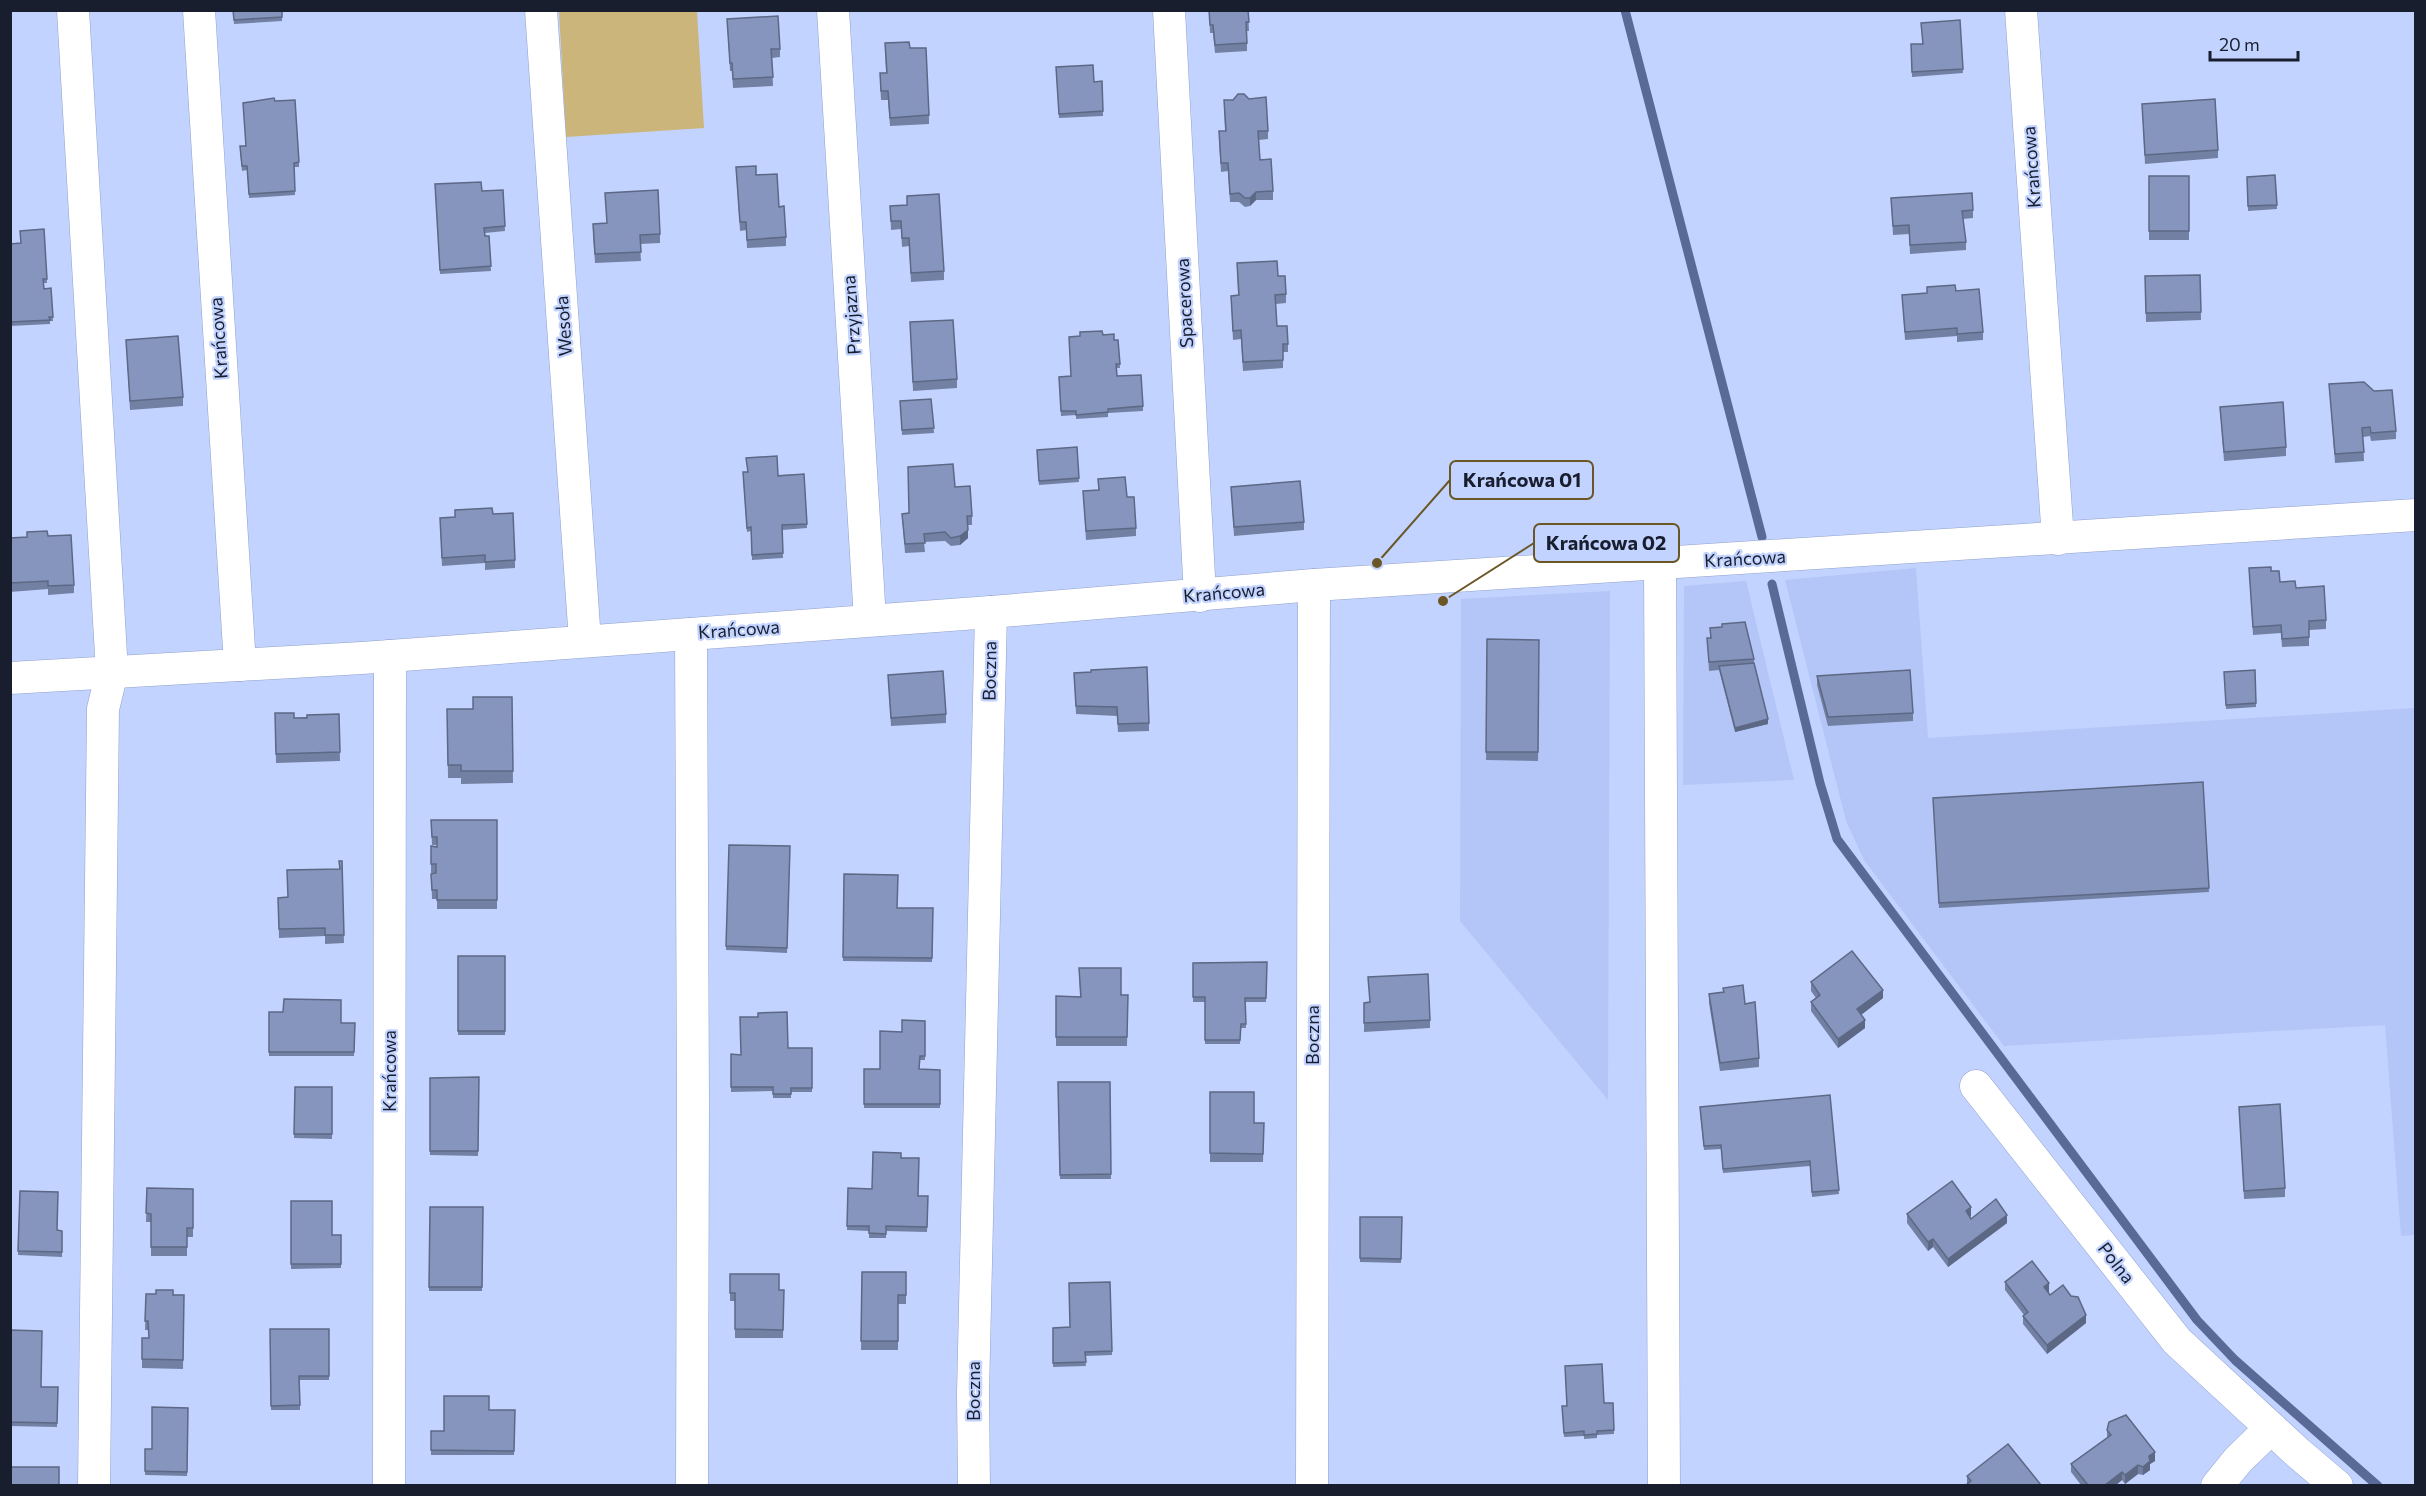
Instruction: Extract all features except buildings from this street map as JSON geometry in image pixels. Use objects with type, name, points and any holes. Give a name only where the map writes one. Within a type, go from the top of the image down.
[{"type":"street","points":[[73,10],[112,672],[103,709],[94,1485]]},
{"type":"street","name":"Krańcowa","points":[[199,10],[240,665]]},
{"type":"street","name":"Wesoła","points":[[541,10],[585,641]]},
{"type":"street","name":"Przyjazna","points":[[833,10],[870,620]]},
{"type":"street","name":"Spacerowa","points":[[1169,10],[1200,596]]},
{"type":"street","name":"Krańcowa","points":[[2021,10],[2058,539]]},
{"type":"street","name":"Krańcowa","points":[[10,678],[390,656],[1200,596],[1314,585],[2415,515]]},
{"type":"street","points":[[1660,564],[1664,1485]]},
{"type":"street","name":"Boczna","points":[[1312,1485],[1314,585]]},
{"type":"street","name":"Boczna","points":[[974,1485],[973,1392],[991,612]]},
{"type":"street","points":[[691,634],[692,1485]]},
{"type":"street","name":"Krańcowa","points":[[389,1485],[390,656]]},
{"type":"street","name":"Polna","points":[[1976,1086],[2177,1341],[2337,1485]]},
{"type":"street","points":[[2217,1485],[2238,1460],[2271,1428]]},
{"type":"shaded area","points":[[559,11],[697,11],[704,128],[566,137]]},
{"type":"shaded area","points":[[1916,568],[1928,738],[2415,708],[2415,1235],[2401,1236],[2385,1025],[2004,1046],[1864,860],[1846,821],[1785,580]]},
{"type":"shaded area","points":[[1746,581],[1794,780],[1683,785],[1684,586]]},
{"type":"shaded area","points":[[1610,591],[1608,1100],[1460,921],[1461,599]]},
{"type":"waterway","points":[[1625,10],[1762,537]]},
{"type":"waterway","points":[[1772,584],[1820,783],[1837,839],[2197,1320],[2235,1360],[2378,1486]]},
{"type":"place","name":"Krańcowa 01","points":[[1377,563]]},
{"type":"place","name":"Krańcowa 02","points":[[1443,601]]}]
